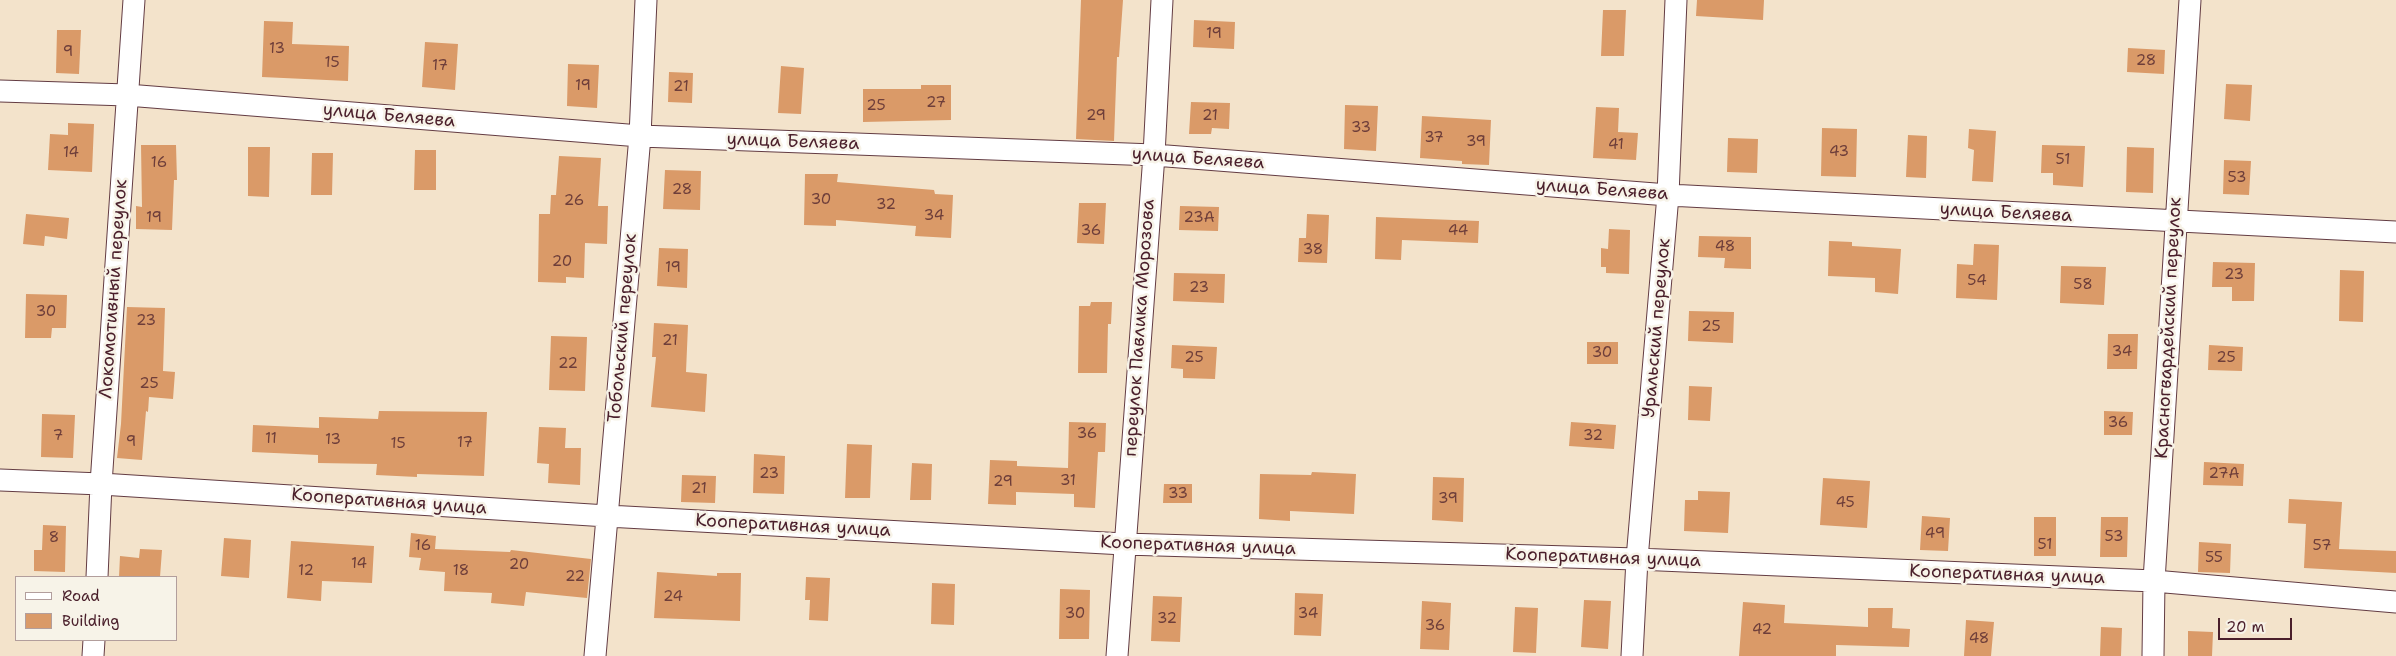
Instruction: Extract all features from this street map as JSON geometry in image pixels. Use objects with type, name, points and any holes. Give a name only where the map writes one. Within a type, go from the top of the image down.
[{"type":"street","name":"Локомотивный переулок","points":[[97,576],[101,484],[134,0]]},
{"type":"street","name":"Тобольский переулок","points":[[595,656],[640,136],[646,0]]},
{"type":"street","name":"переулок Павлика Морозова","points":[[1117,656],[1154,155],[1162,0]]},
{"type":"street","name":"Уральский переулок","points":[[1632,656],[1637,559],[1668,195],[1676,0]]},
{"type":"street","name":"Красногвардейский переулок","points":[[2153,656],[2154,581],[2190,0]]},
{"type":"street","name":"улица Беляева","points":[[0,91],[128,95],[640,136],[1154,155],[1668,195],[2396,232]]},
{"type":"street","name":"Кооперативная улица","points":[[0,480],[101,484],[607,516],[1124,544],[1637,559],[2154,581],[2396,602]]},
{"type":"street","points":[[94,641],[94,656]]},
{"type":"building","points":[[1081,0],[1123,0],[1119,57],[1117,57],[1114,141],[1076,139]]},
{"type":"building","points":[[1697,0],[1764,0],[1763,20],[1696,16]]},
{"type":"building","points":[[1603,10],[1626,10],[1624,56],[1601,56]]},
{"type":"building","points":[[1194,20],[1235,22],[1234,49],[1193,47]]},
{"type":"building","points":[[264,21],[293,22],[292,44],[349,46],[348,81],[262,77]]},
{"type":"building","points":[[57,30],[81,30],[79,74],[56,73]]},
{"type":"building","points":[[425,42],[458,44],[455,90],[422,87]]},
{"type":"building","points":[[2128,48],[2165,50],[2164,74],[2127,72]]},
{"type":"building","points":[[568,64],[599,65],[597,108],[567,106]]},
{"type":"building","points":[[781,66],[804,68],[801,114],[778,113]]},
{"type":"building","points":[[669,72],[693,73],[692,103],[668,102]]},
{"type":"building","points":[[2226,84],[2252,85],[2250,121],[2224,119]]},
{"type":"building","points":[[921,85],[951,85],[951,120],[863,122],[863,89],[921,89]]},
{"type":"building","points":[[1191,102],[1230,103],[1229,129],[1212,128],[1211,134],[1189,134]]},
{"type":"building","points":[[1345,105],[1378,106],[1376,151],[1344,149]]},
{"type":"building","points":[[1596,107],[1619,108],[1618,132],[1638,133],[1636,160],[1593,158]]},
{"type":"building","points":[[1422,116],[1491,120],[1489,165],[1462,164],[1462,161],[1420,158]]},
{"type":"building","points":[[68,123],[94,124],[92,172],[48,170],[50,134],[68,135]]},
{"type":"building","points":[[1822,128],[1857,129],[1856,177],[1821,176]]},
{"type":"building","points":[[1969,129],[1996,131],[1993,182],[1972,181],[1974,150],[1968,148]]},
{"type":"building","points":[[1908,135],[1927,136],[1926,178],[1906,177]]},
{"type":"building","points":[[1728,138],[1758,139],[1757,173],[1727,172]]},
{"type":"building","points":[[141,145],[176,145],[177,180],[174,180],[172,230],[136,229],[136,206],[142,207]]},
{"type":"building","points":[[2042,145],[2085,146],[2083,187],[2053,185],[2053,173],[2041,173]]},
{"type":"building","points":[[248,147],[270,147],[269,197],[248,196]]},
{"type":"building","points":[[2127,147],[2154,148],[2153,193],[2126,192]]},
{"type":"building","points":[[415,150],[436,150],[436,190],[414,190]]},
{"type":"building","points":[[312,153],[333,153],[332,195],[311,195]]},
{"type":"building","points":[[559,156],[601,158],[598,206],[608,206],[607,244],[585,243],[584,278],[566,277],[566,283],[538,282],[539,214],[550,214],[551,195],[556,195]]},
{"type":"building","points":[[2224,160],[2251,161],[2249,195],[2223,194]]},
{"type":"building","points":[[665,170],[701,171],[700,210],[663,209]]},
{"type":"building","points":[[805,174],[838,174],[837,182],[934,190],[935,194],[953,195],[951,238],[915,236],[916,226],[836,220],[836,226],[804,225]]},
{"type":"building","points":[[1079,203],[1106,203],[1104,244],[1077,243]]},
{"type":"building","points":[[1180,206],[1219,207],[1218,231],[1179,230]]},
{"type":"building","points":[[26,214],[69,218],[67,239],[45,236],[44,246],[23,244]]},
{"type":"building","points":[[1307,214],[1329,215],[1327,263],[1298,262],[1299,238],[1306,238]]},
{"type":"building","points":[[1376,217],[1479,221],[1478,243],[1402,240],[1401,260],[1375,259]]},
{"type":"building","points":[[1609,229],[1630,230],[1629,274],[1606,273],[1606,267],[1601,267],[1601,248],[1608,249]]},
{"type":"building","points":[[1699,236],[1751,237],[1751,269],[1724,268],[1725,258],[1698,257]]},
{"type":"building","points":[[1829,241],[1852,242],[1852,246],[1901,249],[1898,294],[1875,292],[1875,278],[1828,276]]},
{"type":"building","points":[[1974,244],[1999,245],[1997,300],[1956,298],[1957,264],[1973,265]]},
{"type":"building","points":[[659,248],[688,249],[687,288],[657,286]]},
{"type":"building","points":[[2213,262],[2255,263],[2254,301],[2232,301],[2232,287],[2212,287]]},
{"type":"building","points":[[2061,266],[2106,267],[2104,305],[2060,303]]},
{"type":"building","points":[[2340,270],[2364,271],[2363,322],[2339,321]]},
{"type":"building","points":[[1174,273],[1225,274],[1224,303],[1173,301]]},
{"type":"building","points":[[26,294],[67,295],[66,328],[52,328],[51,338],[25,338]]},
{"type":"building","points":[[1091,302],[1112,302],[1111,324],[1108,324],[1107,373],[1078,373],[1079,306],[1090,306]]},
{"type":"building","points":[[127,307],[165,308],[163,371],[175,372],[173,399],[149,397],[142,460],[117,458],[121,424]]},
{"type":"building","points":[[1689,311],[1734,312],[1733,343],[1688,341]]},
{"type":"building","points":[[654,323],[688,325],[686,372],[707,374],[705,412],[651,407],[656,357],[652,357]]},
{"type":"building","points":[[2108,334],[2138,334],[2137,369],[2107,369]]},
{"type":"building","points":[[551,336],[587,337],[585,391],[549,390]]},
{"type":"building","points":[[1587,342],[1618,342],[1618,364],[1587,364]]},
{"type":"building","points":[[1172,345],[1217,347],[1215,379],[1183,378],[1183,369],[1171,368]]},
{"type":"building","points":[[2209,345],[2243,347],[2242,371],[2208,370]]},
{"type":"building","points":[[1689,386],[1712,387],[1710,421],[1688,420]]},
{"type":"building","points":[[379,411],[487,412],[484,476],[417,474],[417,477],[376,475],[377,464],[318,463],[318,455],[252,452],[253,425],[319,428],[319,417],[378,419]]},
{"type":"building","points":[[2104,411],[2133,412],[2132,435],[2104,435]]},
{"type":"building","points":[[42,414],[75,415],[73,458],[41,457]]},
{"type":"building","points":[[1069,422],[1106,423],[1105,452],[1098,452],[1095,508],[1074,507],[1074,494],[1016,492],[1016,505],[988,504],[990,460],[1017,461],[1017,466],[1068,468]]},
{"type":"building","points":[[1571,422],[1616,425],[1614,449],[1569,446]]},
{"type":"building","points":[[539,427],[566,428],[565,448],[581,448],[580,485],[548,483],[549,464],[537,463]]},
{"type":"building","points":[[847,444],[872,445],[870,498],[845,498]]},
{"type":"building","points":[[754,454],[785,456],[784,494],[753,493]]},
{"type":"building","points":[[2204,462],[2244,464],[2243,486],[2203,485]]},
{"type":"building","points":[[912,463],[932,464],[931,500],[910,500]]},
{"type":"building","points":[[1312,472],[1356,474],[1354,514],[1290,511],[1290,521],[1259,519],[1260,474],[1311,475]]},
{"type":"building","points":[[682,475],[716,476],[715,503],[681,502]]},
{"type":"building","points":[[1433,477],[1464,478],[1463,522],[1432,520]]},
{"type":"building","points":[[1823,478],[1870,481],[1867,528],[1820,525]]},
{"type":"building","points":[[1164,484],[1192,484],[1192,503],[1163,503]]},
{"type":"building","points":[[1698,491],[1730,492],[1728,533],[1684,531],[1685,500],[1698,500]]},
{"type":"building","points":[[2289,499],[2342,502],[2339,549],[2396,551],[2396,573],[2304,568],[2306,524],[2288,523]]},
{"type":"building","points":[[1922,516],[1950,518],[1948,551],[1920,550]]},
{"type":"building","points":[[2034,517],[2056,517],[2056,556],[2034,556]]},
{"type":"building","points":[[2101,517],[2128,517],[2127,557],[2100,557]]},
{"type":"building","points":[[43,525],[66,526],[65,572],[34,571],[34,550],[42,550]]},
{"type":"building","points":[[411,533],[436,536],[435,549],[510,552],[511,550],[591,559],[587,598],[526,592],[524,606],[491,603],[492,593],[444,591],[445,572],[419,570],[421,558],[409,557]]},
{"type":"building","points":[[224,538],[251,540],[249,578],[221,576]]},
{"type":"building","points":[[291,541],[374,546],[372,583],[322,581],[321,601],[287,598]]},
{"type":"building","points":[[2199,542],[2231,544],[2230,573],[2198,572]]},
{"type":"building","points":[[140,549],[162,550],[160,576],[119,576],[120,556],[139,558]]},
{"type":"building","points":[[657,572],[717,576],[717,573],[741,573],[740,621],[654,618]]},
{"type":"building","points":[[806,577],[830,578],[828,621],[809,620],[810,600],[805,600]]},
{"type":"building","points":[[932,583],[955,584],[954,625],[931,624]]},
{"type":"building","points":[[1060,589],[1090,590],[1089,639],[1059,639]]},
{"type":"building","points":[[1295,593],[1323,594],[1321,636],[1294,635]]},
{"type":"building","points":[[1153,596],[1182,597],[1180,642],[1151,641]]},
{"type":"building","points":[[1584,600],[1611,601],[1608,649],[1581,647]]},
{"type":"building","points":[[1422,601],[1451,603],[1449,650],[1420,649]]},
{"type":"building","points":[[1743,602],[1785,605],[1784,623],[1868,627],[1868,608],[1893,608],[1892,628],[1910,629],[1909,647],[1836,645],[1836,656],[1739,656]]},
{"type":"building","points":[[1515,607],[1538,608],[1536,653],[1513,652]]},
{"type":"building","points":[[1966,620],[1994,622],[1991,656],[1964,656]]},
{"type":"building","points":[[2101,627],[2122,628],[2121,656],[2100,656]]},
{"type":"building","points":[[2188,631],[2213,632],[2212,656],[2188,656]]}]
